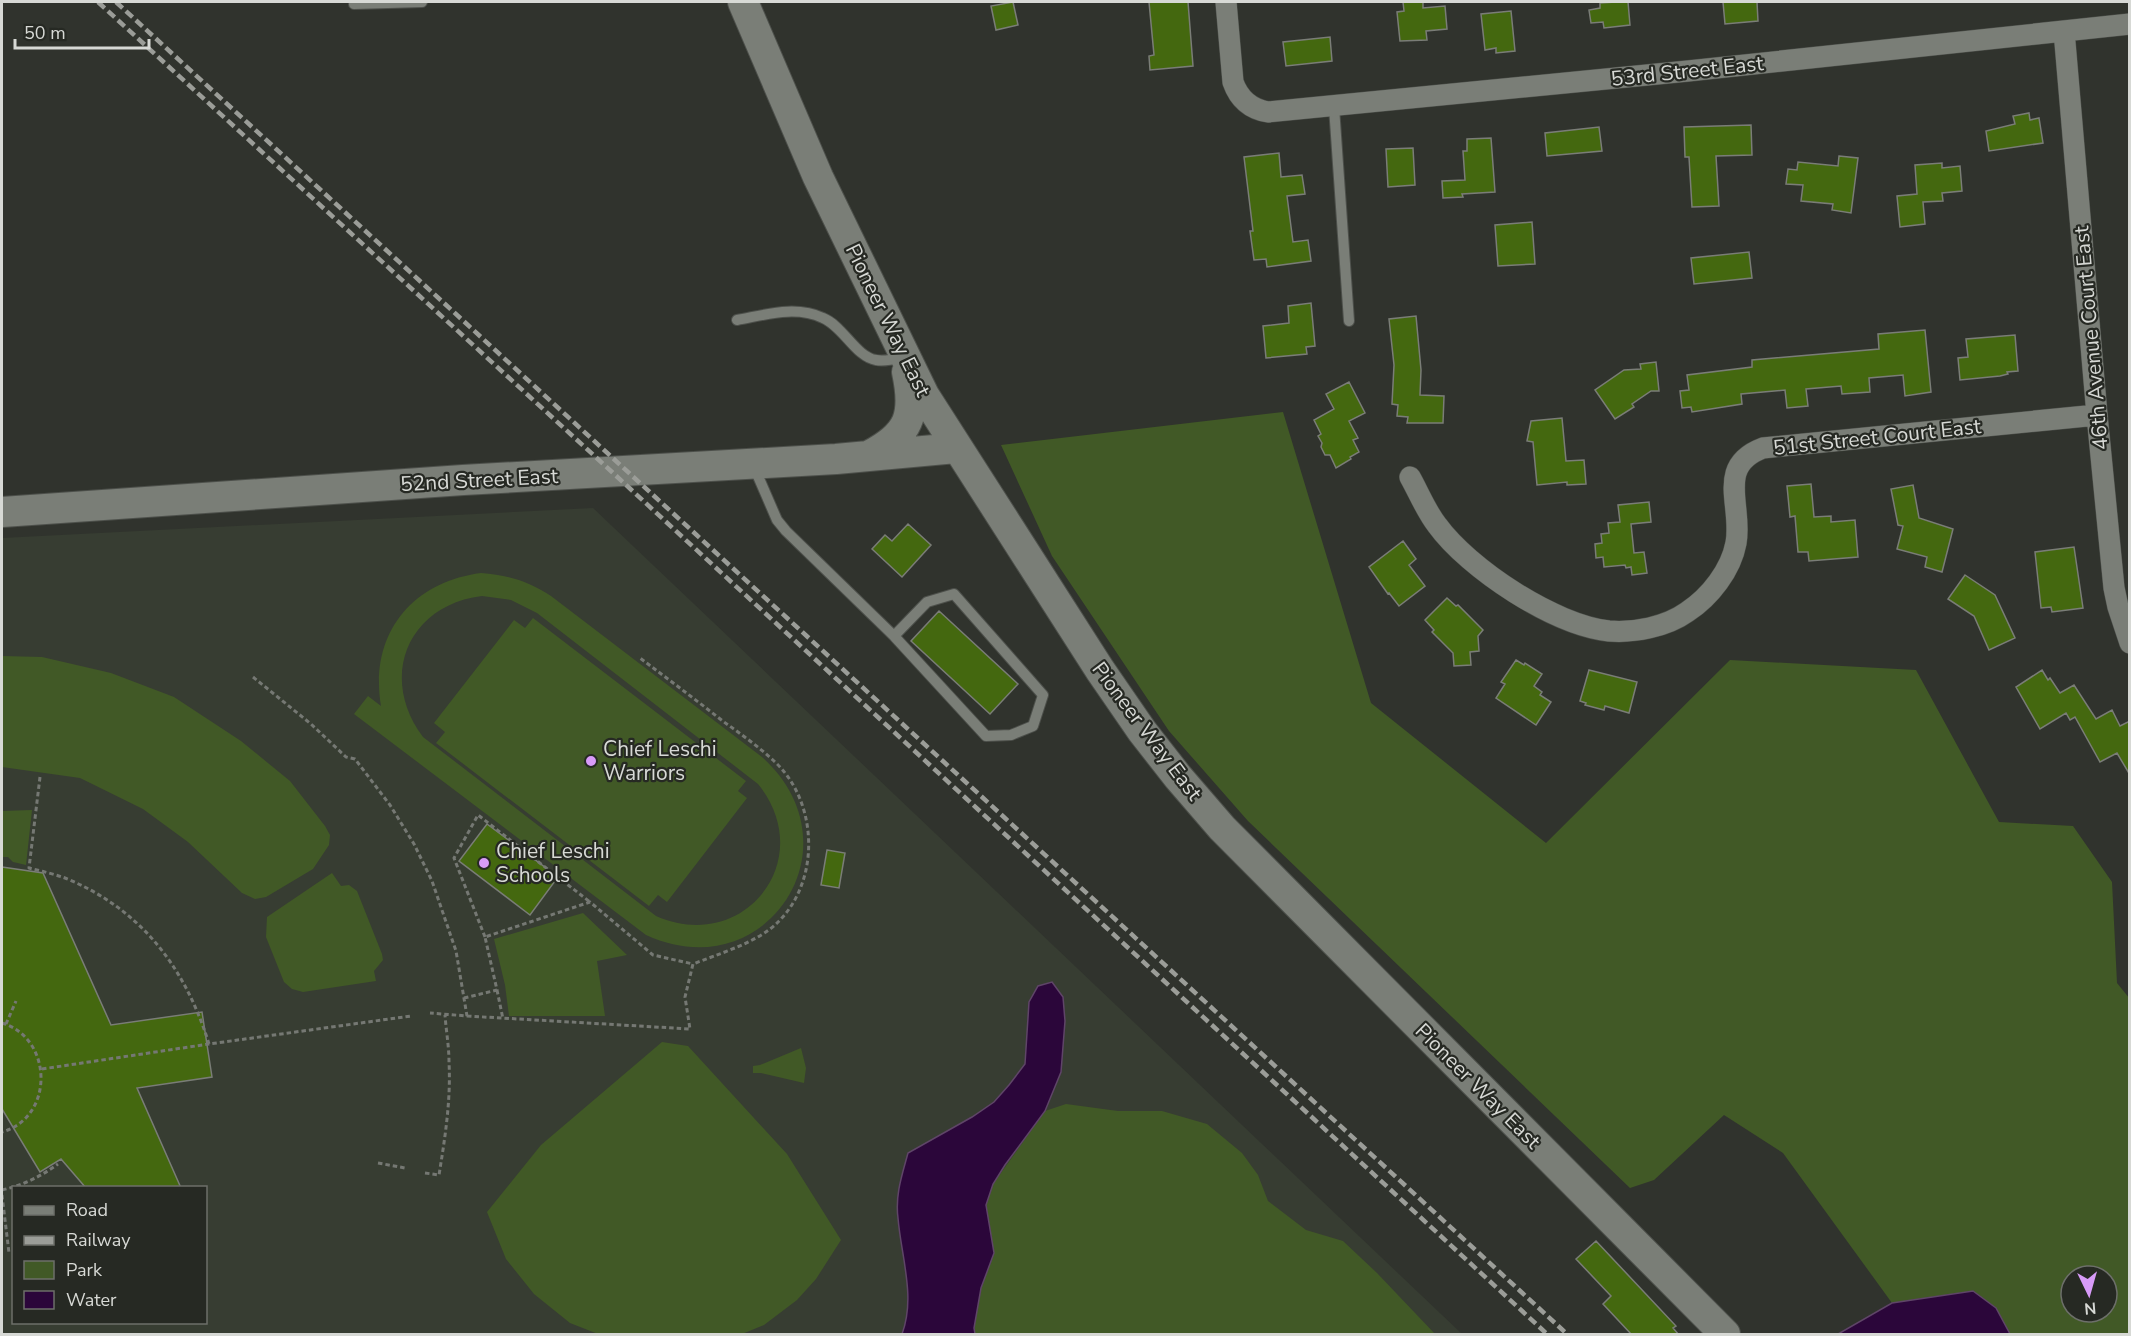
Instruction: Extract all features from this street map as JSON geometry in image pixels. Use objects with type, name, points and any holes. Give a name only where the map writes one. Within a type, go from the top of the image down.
[{"type":"main road","name":"Pioneer Way East","points":[[743,2],[818,177],[924,395],[1100,670],[1142,731],[1222,828],[1725,1335]]},
{"type":"main road","points":[[870,455],[897,438],[908,420],[910,383],[904,357]]},
{"type":"main road","name":"52nd Street East","points":[[2,512],[463,480],[836,459],[956,448]]},
{"type":"street","name":"53rd Street East","points":[[1226,2],[1233,82],[1237,92],[1246,103],[1256,110],[1268,112],[1710,69],[2130,24]]},
{"type":"street","name":"46th Avenue Court East","points":[[2064,31],[2114,588],[2130,643]]},
{"type":"street","name":"51st Street Court East","points":[[1410,477],[1437,525],[1464,554],[1503,585],[1575,623],[1608,631],[1634,630],[1664,624],[1685,614],[1706,597],[1718,582],[1732,555],[1736,541],[1734,477],[1743,459],[1752,452],[1763,448],[2097,415]]},
{"type":"lane","points":[[354,4],[422,2]]},
{"type":"lane","points":[[1334,106],[1349,321]]},
{"type":"lane","points":[[737,320],[777,312],[799,311],[823,318],[839,328],[866,356],[877,361],[904,357]]},
{"type":"lane","points":[[753,464],[777,520],[786,531],[894,636],[986,736],[1011,735],[1033,726],[1043,695],[954,594],[927,602],[894,636]]},
{"type":"path","points":[[503,1019],[485,937],[454,858],[478,815],[590,902],[653,955],[693,964],[741,946],[778,923],[793,902],[805,877],[809,848],[807,822],[795,788],[776,762],[640,658]]},
{"type":"path","points":[[253,677],[311,724],[346,757],[355,759],[390,805],[414,844],[432,881],[456,951],[467,1016]]},
{"type":"path","points":[[40,777],[29,868],[64,878],[95,893],[115,904],[141,926],[175,967],[199,1013],[209,1044]]},
{"type":"path","points":[[485,937],[590,902]]},
{"type":"path","points":[[430,1013],[690,1029],[685,997],[693,964]]},
{"type":"path","points":[[464,998],[497,990]]},
{"type":"path","points":[[2,1132],[22,1121],[34,1106],[41,1088],[42,1069],[36,1051],[25,1036],[4,1024],[16,1001]]},
{"type":"path","points":[[425,1173],[439,1175],[444,1146],[449,1061],[444,1015]]},
{"type":"path","points":[[42,1069],[411,1016]]},
{"type":"path","points":[[378,1162],[405,1168]]},
{"type":"path","points":[[18,1186],[44,1174],[58,1164]]},
{"type":"path","points":[[2,1195],[9,1253]]},
{"type":"shaded area","name":"Chief Leschi Schools","points":[[593,508],[1462,1334],[2,1334],[2,538]]},
{"type":"green space","points":[[1283,412],[1371,703],[1546,843],[1730,660],[1916,670],[1999,822],[2073,826],[2112,882],[2117,983],[2130,999],[2129,1334],[2010,1334],[1996,1308],[1973,1291],[1892,1303],[1783,1153],[1724,1115],[1654,1180],[1630,1188],[1248,821],[1169,731],[1052,556],[1001,445]]},
{"type":"green space","points":[[481,573],[491,574],[509,577],[534,586],[551,596],[762,757],[790,792],[803,830],[800,867],[786,900],[762,926],[729,943],[689,947],[646,935],[354,714],[368,696],[381,706],[379,680],[382,657],[389,635],[400,616],[415,600],[456,578]],"holes":[[[482,596],[511,600],[537,613],[758,784],[775,813],[780,842],[776,869],[763,893],[743,911],[718,922],[688,925],[656,916],[423,737],[410,714],[403,691],[402,668],[408,647],[419,629],[435,613],[456,602]]]},
{"type":"green space","name":"Chief Leschi Warriors","points":[[533,618],[746,781],[738,791],[747,798],[667,902],[658,895],[649,906],[436,743],[445,732],[434,723],[514,620],[525,628]]},
{"type":"green space","points":[[2,656],[42,657],[111,673],[174,697],[241,741],[290,781],[325,826],[330,835],[329,845],[313,869],[266,897],[255,899],[242,893],[188,842],[143,809],[80,778],[2,767]]},
{"type":"green space","points":[[32,810],[26,865],[13,862],[8,857],[2,857],[2,811]]},
{"type":"green space","points":[[332,873],[341,886],[349,885],[357,891],[382,954],[383,960],[374,971],[376,981],[303,992],[292,989],[284,982],[266,937],[267,917]]},
{"type":"green space","points":[[583,913],[627,955],[597,961],[605,1016],[509,1016],[505,985],[494,939]]},
{"type":"green space","points":[[662,1042],[688,1046],[787,1154],[841,1240],[816,1279],[797,1300],[764,1325],[742,1334],[598,1334],[570,1323],[534,1294],[506,1259],[487,1212],[541,1145]]},
{"type":"green space","points":[[801,1048],[806,1068],[804,1083],[753,1073],[753,1066]]},
{"type":"green space","points":[[1066,1104],[1118,1111],[1162,1111],[1207,1124],[1242,1153],[1258,1175],[1268,1201],[1306,1230],[1343,1241],[1435,1334],[975,1334],[981,1288],[994,1253],[986,1205],[993,1184],[1045,1111]]},
{"type":"water","points":[[1052,982],[1063,997],[1065,1021],[1061,1072],[1045,1111],[993,1184],[986,1205],[994,1253],[981,1288],[975,1334],[902,1334],[908,1306],[908,1291],[897,1201],[908,1153],[972,1117],[994,1102],[1009,1085],[1025,1064],[1029,1002],[1038,986]]},
{"type":"water","points":[[1973,1291],[1996,1308],[2010,1334],[1838,1334],[1892,1303]]},
{"type":"building","points":[[1013,2],[1018,25],[996,30],[991,6]]},
{"type":"building","points":[[1149,2],[1188,2],[1193,66],[1150,70],[1149,56],[1154,55]]},
{"type":"building","points":[[1403,2],[1423,2],[1423,8],[1445,6],[1447,29],[1426,31],[1427,40],[1400,41],[1397,12],[1404,11]]},
{"type":"building","points":[[1628,2],[1630,25],[1604,28],[1603,22],[1591,23],[1589,10],[1600,8],[1600,3]]},
{"type":"building","points":[[1723,2],[1757,2],[1758,21],[1725,24]]},
{"type":"building","points":[[1511,11],[1515,51],[1496,53],[1496,48],[1485,50],[1481,14]]},
{"type":"building","points":[[1330,37],[1332,61],[1286,66],[1283,42]]},
{"type":"building","points":[[2029,113],[2030,120],[2039,118],[2043,143],[1989,151],[1986,131],[2015,124],[2013,116]]},
{"type":"building","points":[[1751,125],[1752,155],[1716,156],[1719,206],[1692,207],[1689,157],[1685,157],[1684,127]]},
{"type":"building","points":[[1599,127],[1602,151],[1547,156],[1545,133]]},
{"type":"building","points":[[1491,138],[1495,192],[1443,198],[1442,181],[1465,180],[1463,151],[1467,151],[1467,139]]},
{"type":"building","points":[[1413,148],[1415,185],[1388,187],[1386,149]]},
{"type":"building","points":[[1279,153],[1281,177],[1302,175],[1305,194],[1287,196],[1293,242],[1308,240],[1311,261],[1267,267],[1266,259],[1254,260],[1250,231],[1253,231],[1244,157]]},
{"type":"building","points":[[1839,156],[1858,158],[1851,213],[1832,210],[1833,204],[1801,201],[1803,185],[1786,184],[1788,169],[1797,170],[1798,162],[1838,166]]},
{"type":"building","points":[[1942,163],[1942,168],[1960,166],[1962,191],[1942,193],[1943,201],[1923,202],[1925,224],[1900,227],[1897,196],[1917,194],[1915,165]]},
{"type":"building","points":[[1532,222],[1535,264],[1498,266],[1495,225]]},
{"type":"building","points":[[1749,252],[1752,278],[1694,284],[1691,258]]},
{"type":"building","points":[[1311,303],[1315,346],[1306,347],[1307,354],[1266,358],[1263,326],[1289,323],[1288,306]]},
{"type":"building","points":[[1416,316],[1421,370],[1420,395],[1444,396],[1443,423],[1407,423],[1408,417],[1397,416],[1398,405],[1392,404],[1394,365],[1389,319]]},
{"type":"building","points":[[1925,330],[1931,392],[1905,396],[1903,375],[1869,378],[1870,392],[1842,394],[1841,386],[1806,389],[1808,406],[1787,408],[1785,390],[1741,394],[1742,404],[1692,412],[1691,407],[1682,408],[1680,391],[1689,390],[1687,375],[1752,367],[1752,360],[1879,349],[1878,334]]},
{"type":"building","points":[[2015,335],[2018,371],[2007,372],[2008,374],[2000,376],[1960,380],[1958,358],[1968,357],[1966,339]]},
{"type":"building","points":[[1656,362],[1659,391],[1651,391],[1632,404],[1634,407],[1615,419],[1595,390],[1624,370],[1641,369],[1640,364]]},
{"type":"building","points":[[1349,382],[1365,413],[1349,421],[1358,438],[1353,440],[1359,452],[1336,468],[1330,455],[1325,455],[1321,447],[1322,443],[1318,436],[1321,434],[1314,420],[1334,409],[1326,394]]},
{"type":"building","points":[[1562,418],[1566,461],[1584,460],[1586,484],[1567,485],[1567,482],[1537,485],[1533,442],[1527,441],[1531,421]]},
{"type":"building","points":[[1811,484],[1814,517],[1831,516],[1831,522],[1855,520],[1858,557],[1809,561],[1808,552],[1798,552],[1795,516],[1790,517],[1787,486]]},
{"type":"building","points":[[1913,485],[1919,518],[1953,529],[1942,572],[1925,567],[1927,557],[1897,549],[1903,526],[1898,525],[1891,489]]},
{"type":"building","points":[[1649,502],[1651,522],[1631,524],[1634,553],[1644,552],[1647,573],[1632,575],[1631,567],[1626,568],[1625,565],[1604,567],[1603,557],[1596,558],[1595,544],[1602,543],[1601,534],[1609,533],[1608,523],[1620,522],[1618,505]]},
{"type":"building","points":[[908,524],[931,545],[902,577],[872,549],[885,535],[892,541]]},
{"type":"building","points":[[1403,541],[1416,559],[1409,565],[1425,586],[1399,606],[1369,567]]},
{"type":"building","points":[[2074,547],[2083,608],[2052,612],[2051,607],[2041,608],[2035,552]]},
{"type":"building","points":[[1965,575],[1995,595],[2015,638],[1989,650],[1974,616],[1948,599]]},
{"type":"building","points":[[1447,598],[1456,606],[1458,605],[1483,630],[1478,636],[1479,651],[1470,652],[1471,665],[1454,666],[1453,653],[1432,632],[1434,630],[1425,620]]},
{"type":"building","points":[[939,611],[1018,684],[990,714],[911,641]]},
{"type":"building","points":[[1516,660],[1542,674],[1534,686],[1542,692],[1540,695],[1551,702],[1536,725],[1496,698],[1505,684],[1501,682]]},
{"type":"building","points":[[1589,670],[1637,682],[1629,713],[1605,706],[1604,710],[1585,705],[1586,703],[1580,701]]},
{"type":"building","points":[[2042,670],[2060,693],[2074,685],[2096,719],[2112,710],[2120,726],[2130,721],[2130,775],[2117,753],[2100,762],[2075,717],[2070,720],[2066,713],[2040,729],[2016,687]]},
{"type":"building","points":[[487,824],[558,877],[530,915],[459,861]]},
{"type":"building","points":[[827,850],[845,853],[839,888],[821,885]]},
{"type":"building","points":[[2,867],[43,873],[111,1025],[202,1012],[212,1077],[137,1088],[180,1186],[84,1186],[61,1159],[40,1172],[2,1109]]},
{"type":"building","points":[[1596,1241],[1676,1326],[1673,1328],[1679,1335],[1632,1335],[1603,1304],[1611,1296],[1576,1259]]},
{"type":"railway","points":[[98,2],[612,472],[1547,1334]]},
{"type":"railway","points":[[116,2],[1567,1334]]},
{"type":"place","name":"Chief Leschi Warriors","points":[[591,761]]},
{"type":"place","name":"Chief Leschi Schools","points":[[484,863]]}]
